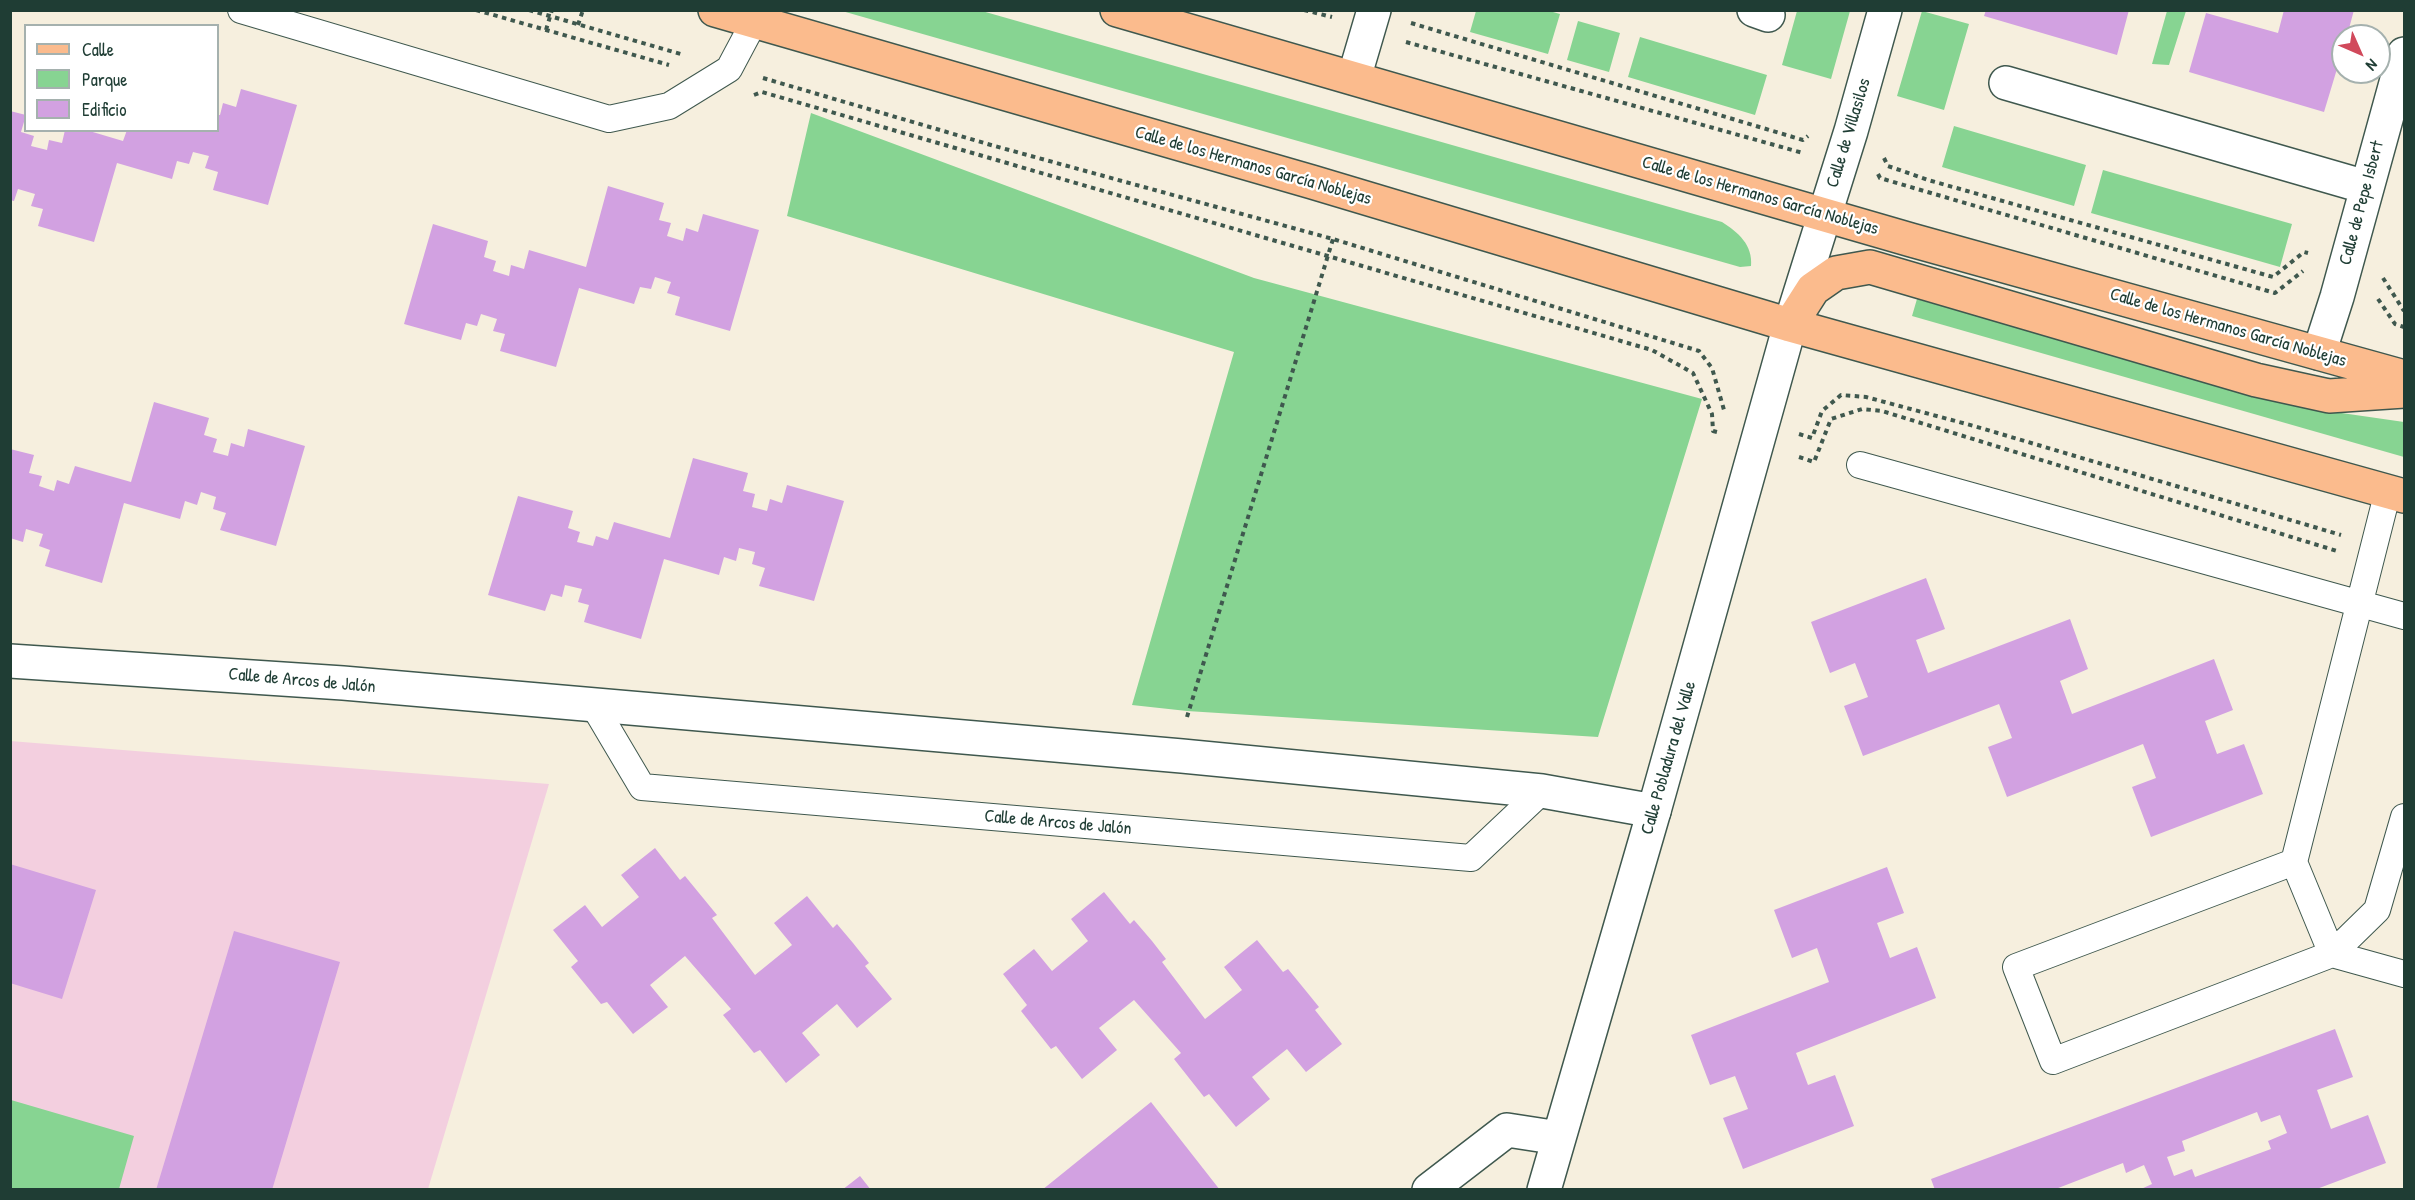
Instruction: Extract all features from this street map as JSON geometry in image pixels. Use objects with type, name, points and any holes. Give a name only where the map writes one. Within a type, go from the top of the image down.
[{"type":"main road","name":"Calle de los Hermanos García Noblejas","points":[[716,10],[1312,182],[1790,325],[2396,493]]},
{"type":"main road","name":"Calle de los Hermanos García Noblejas","points":[[1117,10],[1824,215],[2404,377]]},
{"type":"main road","name":"Calle de los Hermanos García Noblejas","points":[[1790,325],[1813,289],[1836,273],[1870,267],[2256,380],[2329,396],[2404,391]]},
{"type":"street","points":[[1354,78],[1374,10]]},
{"type":"street","name":"Calle de Villasilos","points":[[1790,325],[1885,10]]},
{"type":"street","name":"Calle de Pepe Isbert","points":[[2319,353],[2337,297],[2404,54]]},
{"type":"street","points":[[2006,83],[2366,187]]},
{"type":"street","name":"Calle Pobladura del Valle","points":[[1544,1190],[1654,811],[1790,325]]},
{"type":"street","name":"Calle de Arcos de Jalón","points":[[10,661],[343,683],[1182,756],[1542,791],[1654,811]]},
{"type":"street","points":[[1429,1190],[1507,1130],[1559,1138]]},
{"type":"lane","points":[[241,10],[609,119],[669,106],[729,69],[754,21]]},
{"type":"lane","points":[[1860,465],[2404,616]]},
{"type":"lane","points":[[2332,954],[2294,862],[2359,603],[2396,493]]},
{"type":"lane","name":"Calle de Arcos de Jalón","points":[[594,706],[642,787],[1471,858],[1542,791]]},
{"type":"lane","points":[[2294,862],[2016,967],[2053,1061],[2332,954],[2377,910],[2404,817]]},
{"type":"lane","points":[[2332,954],[2404,974]]},
{"type":"path","points":[[476,10],[675,67]]},
{"type":"path","points":[[529,10],[688,56]]},
{"type":"path","points":[[546,30],[552,10]]},
{"type":"path","points":[[578,25],[583,10]]},
{"type":"path","points":[[1304,10],[1330,18],[1338,16]]},
{"type":"path","points":[[1408,23],[1803,140],[1811,135]]},
{"type":"path","points":[[1401,38],[1408,44],[1808,154]]},
{"type":"path","points":[[756,76],[991,145],[1333,239],[1699,351],[1712,368],[1724,411],[1734,414]]},
{"type":"path","points":[[745,98],[762,92],[1652,350],[1693,373],[1712,414],[1713,430],[1729,435]]},
{"type":"path","points":[[1883,157],[1888,166],[1928,180],[2273,278],[2304,252],[2313,254]]},
{"type":"path","points":[[1874,169],[1880,178],[2275,293],[2306,268]]},
{"type":"path","points":[[1182,756],[1186,720],[1333,239]]},
{"type":"path","points":[[2381,274],[2404,311]]},
{"type":"path","points":[[2375,295],[2395,324],[2404,327]]},
{"type":"path","points":[[1804,436],[1812,438],[1822,411],[1840,395],[1866,397],[1997,433],[2349,537]]},
{"type":"path","points":[[1799,457],[1814,462],[1831,419],[1862,409],[1882,411],[2347,554]]},
{"type":"shaded area","points":[[10,741],[549,784],[428,1189],[11,1189]]},
{"type":"green space","points":[[1546,10],[1560,14],[1548,54],[1470,32],[1476,11]]},
{"type":"green space","points":[[842,11],[982,11],[1722,222],[1734,230],[1747,245],[1751,266],[1740,267]]},
{"type":"green space","points":[[1797,11],[1850,11],[1831,79],[1782,65]]},
{"type":"green space","points":[[1922,11],[1969,24],[1944,110],[1897,96]]},
{"type":"green space","points":[[2167,11],[2186,11],[2169,65],[2152,64]]},
{"type":"green space","points":[[1578,21],[1620,33],[1609,72],[1567,60]]},
{"type":"green space","points":[[1640,37],[1767,75],[1755,115],[1628,77]]},
{"type":"green space","points":[[811,113],[1254,278],[1702,399],[1598,737],[1187,711],[1132,705],[1234,352],[787,216]]},
{"type":"green space","points":[[1954,126],[2086,165],[2074,206],[1942,167]]},
{"type":"green space","points":[[2103,170],[2292,224],[2280,267],[2091,213]]},
{"type":"green space","points":[[1917,299],[2300,407],[2404,422],[2404,457],[1912,316]]},
{"type":"green space","points":[[11,1100],[134,1136],[119,1189],[11,1189]]},
{"type":"building","points":[[1986,10],[2129,10],[2117,55],[1984,16]]},
{"type":"building","points":[[2284,10],[2354,10],[2350,24],[2331,24],[2332,84],[2324,112],[2189,72],[2206,13],[2278,33]]},
{"type":"building","points":[[241,89],[297,105],[268,205],[213,190],[218,172],[205,168],[209,156],[193,152],[189,164],[177,161],[172,179],[117,163],[94,242],[38,226],[43,209],[31,206],[35,194],[18,189],[14,201],[10,200],[10,111],[24,114],[21,132],[34,136],[31,146],[47,150],[49,140],[62,143],[65,132],[93,132],[123,141],[126,132],[219,132],[219,115],[223,103],[236,107]]},
{"type":"building","points":[[608,186],[664,203],[659,220],[671,223],[667,236],[683,241],[686,228],[698,232],[703,214],[759,230],[730,331],[675,315],[680,297],[667,293],[671,282],[655,277],[651,289],[640,287],[634,304],[579,288],[556,367],[500,351],[505,334],[493,331],[497,319],[481,314],[477,326],[466,323],[461,340],[404,324],[433,224],[488,241],[484,257],[496,261],[493,271],[509,276],[511,265],[524,269],[529,250],[586,267]]},
{"type":"building","points":[[154,402],[209,418],[204,435],[217,439],[213,452],[228,456],[231,443],[244,447],[248,429],[305,446],[276,546],[220,530],[226,513],[213,509],[216,497],[201,492],[197,505],[185,501],[180,519],[124,503],[102,583],[45,566],[50,550],[39,546],[43,534],[26,529],[23,542],[10,538],[10,449],[34,455],[29,473],[42,476],[39,486],[54,491],[57,480],[69,484],[75,466],[131,482]]},
{"type":"building","points":[[693,458],[748,473],[743,491],[755,494],[752,507],[767,511],[770,499],[782,503],[787,485],[844,501],[814,601],[759,586],[765,568],[752,564],[755,552],[739,548],[736,561],[724,557],[719,575],[664,559],[641,639],[584,622],[589,605],[578,602],[582,589],[565,585],[562,597],[551,594],[545,611],[488,595],[518,496],[573,511],[568,528],[580,532],[577,542],[593,546],[596,536],[608,540],[614,522],[670,538]]},
{"type":"building","points":[[1926,578],[1945,629],[1916,640],[1928,673],[2070,619],[2088,669],[2060,681],[2072,714],[2214,659],[2233,710],[2205,721],[2217,754],[2244,744],[2263,794],[2151,837],[2132,787],[2156,778],[2143,744],[2007,797],[1988,747],[2012,738],[1999,704],[1863,756],[1844,706],[1868,697],[1855,663],[1830,673],[1811,622]]},
{"type":"building","points":[[655,848],[680,880],[685,876],[717,915],[712,918],[755,975],[792,945],[774,923],[807,896],[833,928],[837,924],[853,943],[869,963],[865,966],[892,999],[857,1028],[837,1004],[802,1033],[820,1055],[786,1083],[760,1050],[754,1053],[723,1015],[731,1009],[685,956],[650,985],[668,1007],[633,1034],[607,1002],[601,1004],[571,967],[578,961],[553,930],[585,905],[602,927],[639,897],[621,875]]},
{"type":"building","points":[[10,864],[96,890],[62,999],[10,983]]},
{"type":"building","points":[[1887,867],[1904,913],[1877,923],[1890,958],[1917,947],[1936,998],[1796,1053],[1808,1085],[1835,1075],[1854,1126],[1743,1169],[1723,1118],[1748,1109],[1735,1076],[1710,1085],[1691,1035],[1829,982],[1817,948],[1792,958],[1774,910]]},
{"type":"building","points":[[1104,892],[1130,924],[1134,920],[1152,941],[1166,959],[1162,962],[1205,1019],[1242,990],[1224,967],[1257,940],[1283,972],[1288,969],[1306,991],[1319,1007],[1315,1010],[1342,1044],[1306,1072],[1287,1049],[1252,1077],[1270,1099],[1236,1127],[1209,1094],[1204,1097],[1174,1059],[1181,1053],[1134,1000],[1099,1028],[1117,1050],[1082,1079],[1056,1046],[1051,1049],[1021,1011],[1027,1005],[1003,974],[1034,949],[1052,971],[1088,941],[1071,919]]},
{"type":"building","points":[[234,931],[340,962],[272,1190],[156,1190]]},
{"type":"building","points":[[2335,1029],[2353,1077],[2317,1090],[2331,1129],[2368,1115],[2386,1163],[2314,1190],[2139,1190],[2152,1184],[2144,1165],[2126,1173],[2123,1163],[2053,1190],[1935,1190],[1931,1179]],"holes":[[[2257,1112],[2261,1122],[2280,1115],[2287,1133],[2268,1141],[2271,1149],[2195,1177],[2192,1169],[2174,1176],[2167,1157],[2185,1151],[2182,1141]]]},
{"type":"building","points":[[1151,1102],[1220,1190],[1042,1190]]},
{"type":"building","points":[[860,1176],[871,1190],[842,1190]]}]
